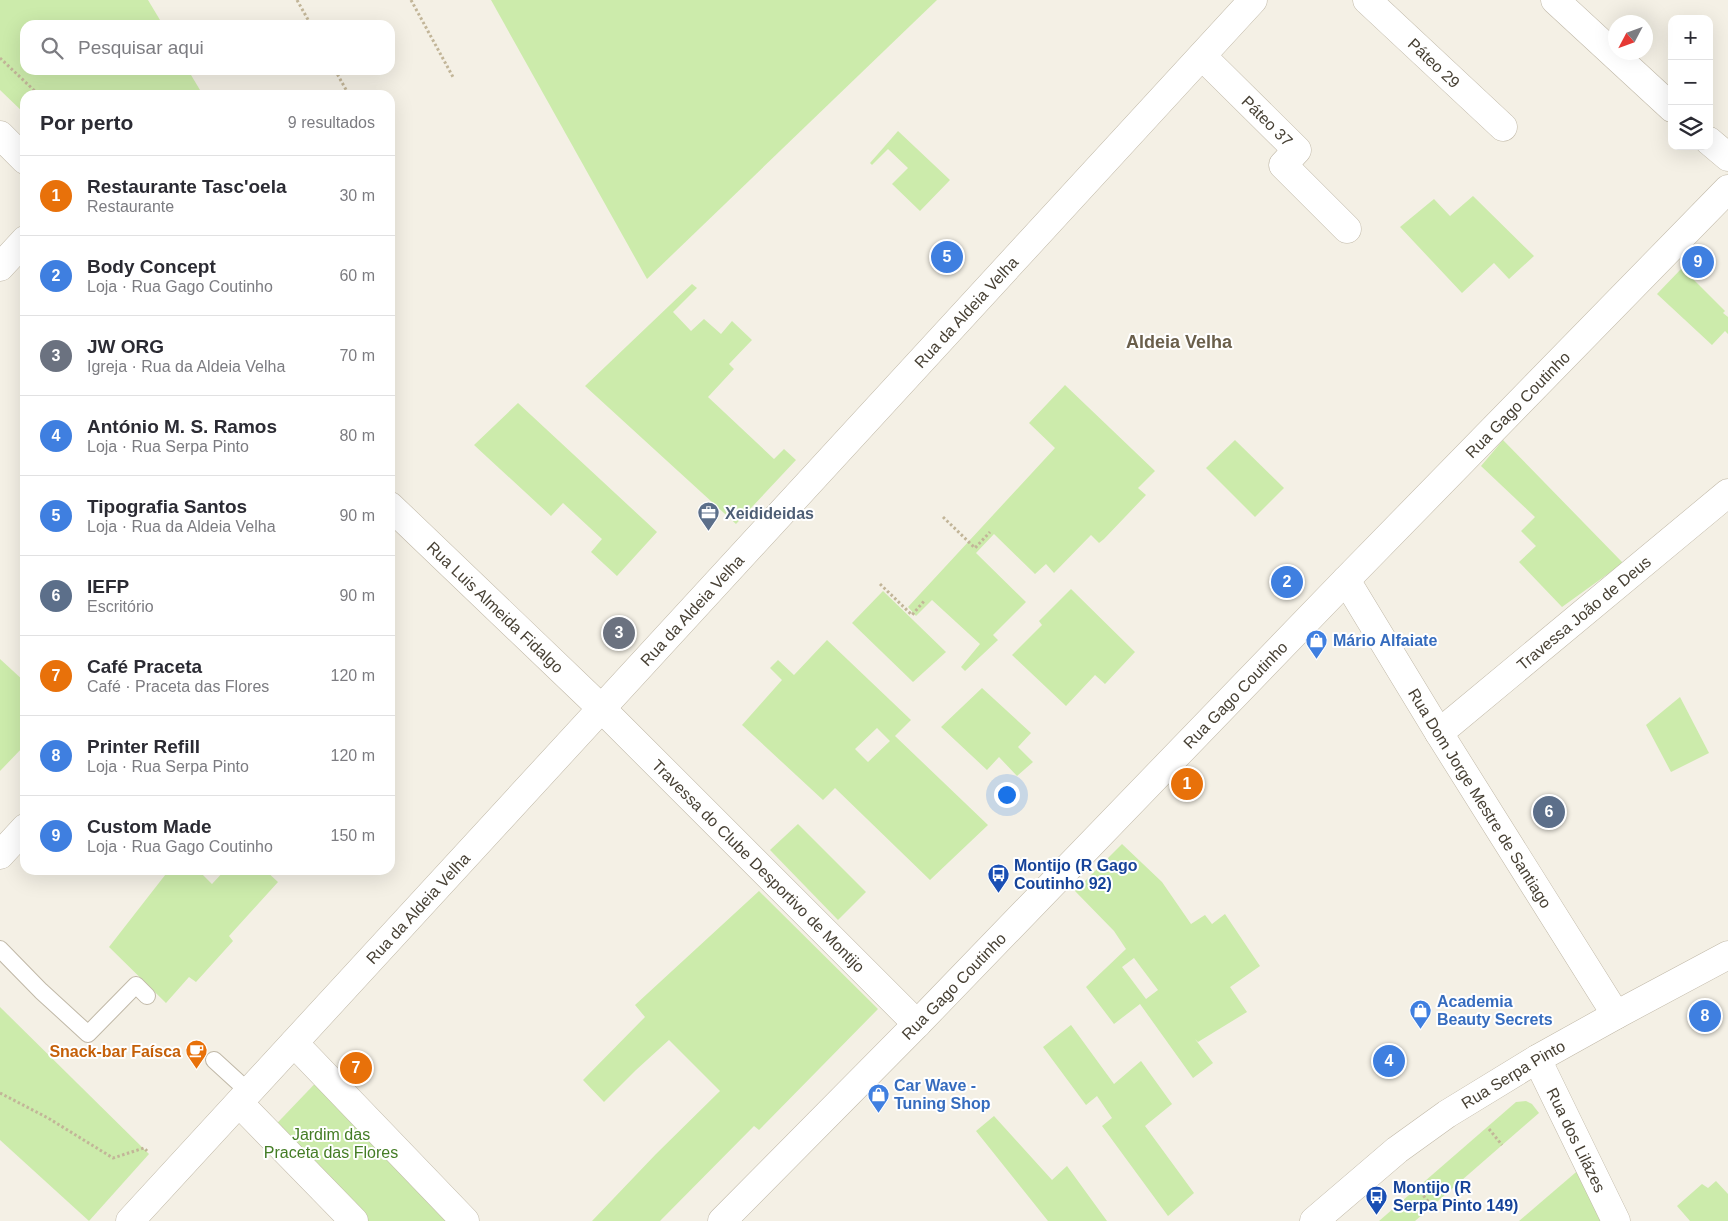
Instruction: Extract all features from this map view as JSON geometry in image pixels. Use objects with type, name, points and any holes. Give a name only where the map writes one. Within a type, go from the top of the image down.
[{"type":"street","name":"Rua da Aldeia Velha","points":[[130,1221],[1253,0]]},
{"type":"street","name":"Páteo 29","points":[[1367,0],[1503,127]]},
{"type":"street","points":[[1556,0],[1669,105]]},
{"type":"street","name":"Páteo 37","points":[[1202,56],[1298,150],[1283,165],[1347,229]]},
{"type":"street","points":[[0,135],[20,155]]},
{"type":"street","points":[[1713,144],[1728,157]]},
{"type":"street","name":"Rua Gago Coutinho","points":[[722,1221],[917,1024],[1346,580],[1728,189]]},
{"type":"street","points":[[0,266],[20,245]]},
{"type":"street","name":"Travessa João de Deus","points":[[1439,734],[1728,494]]},
{"type":"street","name":"Rua Luis Almeida Fidalgo","points":[[395,511],[601,708]]},
{"type":"street","name":"Rua Dom Jorge Mestre de Santiago","points":[[1346,580],[1439,734],[1616,1015]]},
{"type":"street","name":"Travessa do Clube Desportivo de Montijo","points":[[601,708],[917,1024]]},
{"type":"street","points":[[0,855],[20,833]]},
{"type":"street","name":"Rua Serpa Pinto","points":[[1314,1221],[1397,1150],[1440,1119],[1537,1059],[1728,954]]},
{"type":"street","points":[[294,1043],[465,1221]]},
{"type":"street","name":"Rua dos Lilázes","points":[[1537,1059],[1616,1221]]},
{"type":"street","points":[[244,1098],[354,1221]]},
{"type":"lane","points":[[0,949],[41,991],[88,1034],[136,985],[146,996]]},
{"type":"lane","points":[[214,1060],[244,1098]]},
{"type":"path","points":[[297,0],[308,20]]},
{"type":"path","points":[[411,0],[453,77]]},
{"type":"path","points":[[0,58],[34,90]]},
{"type":"path","points":[[339,75],[346,90]]},
{"type":"path","points":[[943,517],[975,548],[990,532]]},
{"type":"path","points":[[880,584],[912,615],[925,600]]},
{"type":"path","points":[[0,1093],[48,1118],[113,1158],[144,1148],[172,1177]]},
{"type":"path","points":[[1487,1127],[1502,1145]]},
{"type":"path","points":[[1417,1188],[1432,1206]]},
{"type":"green space","points":[[0,0],[148,0],[160,20],[20,20],[20,75],[191,75],[200,90],[20,90],[20,109],[0,90]]},
{"type":"green space","points":[[491,0],[937,0],[647,279]]},
{"type":"green space","points":[[898,131],[950,180],[920,211],[892,184],[908,168],[888,149],[872,165],[870,163]]},
{"type":"green space","points":[[1473,196],[1534,256],[1509,279],[1494,263],[1462,293],[1400,227],[1434,199],[1450,216]]},
{"type":"green space","points":[[1682,268],[1725,311],[1723,313],[1728,317],[1728,334],[1725,331],[1712,345],[1657,294]]},
{"type":"green space","points":[[692,284],[697,288],[673,312],[691,331],[704,319],[721,334],[732,321],[752,340],[729,364],[734,369],[708,397],[774,459],[784,449],[796,460],[736,524],[585,386]]},
{"type":"green space","points":[[1065,385],[1155,471],[1138,488],[1146,495],[1104,539],[1099,543],[1091,535],[1054,573],[1046,564],[1035,574],[994,534],[976,553],[1026,602],[993,635],[998,640],[965,671],[961,667],[980,644],[932,600],[916,616],[908,607],[1055,448],[1029,423]]},
{"type":"green space","points":[[518,403],[657,532],[617,576],[591,552],[602,539],[563,503],[551,516],[474,445]]},
{"type":"green space","points":[[1235,440],[1284,488],[1255,517],[1206,468]]},
{"type":"green space","points":[[1503,440],[1623,563],[1562,607],[1519,562],[1536,546],[1521,531],[1535,517],[1481,466]]},
{"type":"green space","points":[[1071,589],[1135,652],[1105,684],[1095,675],[1066,706],[1012,655],[1042,625],[1039,621]]},
{"type":"green space","points":[[883,591],[946,652],[913,682],[852,623]]},
{"type":"green space","points":[[827,640],[911,720],[895,736],[988,825],[930,880],[835,788],[823,800],[742,725],[782,680],[770,668],[778,660],[794,675]],"holes":[[[877,728],[890,741],[868,762],[855,749]]]},
{"type":"green space","points":[[0,659],[20,677],[20,750],[0,771]]},
{"type":"green space","points":[[982,688],[1031,733],[1018,747],[1033,762],[1017,776],[999,757],[987,770],[941,727]]},
{"type":"green space","points":[[1680,697],[1709,753],[1671,772],[1646,725]]},
{"type":"green space","points":[[798,824],[866,892],[838,920],[770,850]]},
{"type":"green space","points":[[1122,844],[1162,882],[1191,924],[1205,915],[1212,924],[1225,914],[1260,966],[1230,987],[1247,1012],[1198,1042],[1195,1039],[1213,1063],[1193,1078],[1140,1004],[1114,1024],[1086,987],[1126,949],[1114,931],[1075,891]],"holes":[[[1134,958],[1158,990],[1146,999],[1122,967]]]},
{"type":"green space","points":[[165,875],[203,875],[212,884],[220,875],[270,875],[278,882],[229,936],[233,941],[196,982],[189,977],[166,1003],[109,947]]},
{"type":"green space","points":[[759,891],[878,1009],[759,1130],[754,1126],[660,1221],[592,1221],[720,1091],[669,1040],[604,1102],[583,1080],[645,1017],[635,1005]]},
{"type":"green space","points":[[0,1007],[149,1154],[89,1221],[0,1140]]},
{"type":"green space","points":[[1071,1025],[1114,1084],[1141,1061],[1172,1104],[1145,1126],[1194,1193],[1168,1216],[1102,1126],[1112,1118],[1097,1096],[1086,1105],[1043,1047]]},
{"type":"green space","name":"Jardim das Praceta das Flores","points":[[327,1071],[471,1221],[340,1221],[261,1140]]},
{"type":"green space","points":[[1526,1101],[1532,1104],[1539,1113],[1415,1221],[1379,1221],[1516,1102]]},
{"type":"green space","points":[[994,1116],[1052,1180],[1067,1166],[1107,1221],[1048,1221],[976,1131]]},
{"type":"green space","points":[[1582,1167],[1606,1221],[1519,1221]]},
{"type":"green space","points":[[1716,1181],[1728,1194],[1728,1221],[1690,1221],[1677,1206],[1702,1184],[1708,1188]]},
{"type":"place","name":"Tipografia Santos","points":[[947,257]]},
{"type":"place","name":"Custom Made","points":[[1698,262]]},
{"type":"place","name":"Xeidideidas","points":[[709,532]]},
{"type":"place","name":"Body Concept","points":[[1287,582]]},
{"type":"place","name":"JW ORG","points":[[619,633]]},
{"type":"place","name":"Mário Alfaiate","points":[[1317,659]]},
{"type":"place","name":"Restaurante Tasc'oela","points":[[1187,784]]},
{"type":"place","name":"IEFP","points":[[1549,812]]},
{"type":"place","name":"Montijo (R Gago Coutinho 92)","points":[[998,893]]},
{"type":"place","name":"Printer Refill","points":[[1705,1016]]},
{"type":"place","name":"Academia Beauty Secrets","points":[[1421,1029]]},
{"type":"place","name":"António M. S. Ramos","points":[[1389,1061]]},
{"type":"place","name":"Café Praceta","points":[[356,1068]]},
{"type":"place","name":"Snack-bar Faísca","points":[[197,1070]]},
{"type":"place","name":"Car Wave - Tuning Shop","points":[[878,1113]]},
{"type":"place","name":"Montijo (R Serpa Pinto 149)","points":[[1377,1215]]},
{"type":"district","name":"Aldeia Velha","points":[[1179,342]]}]
